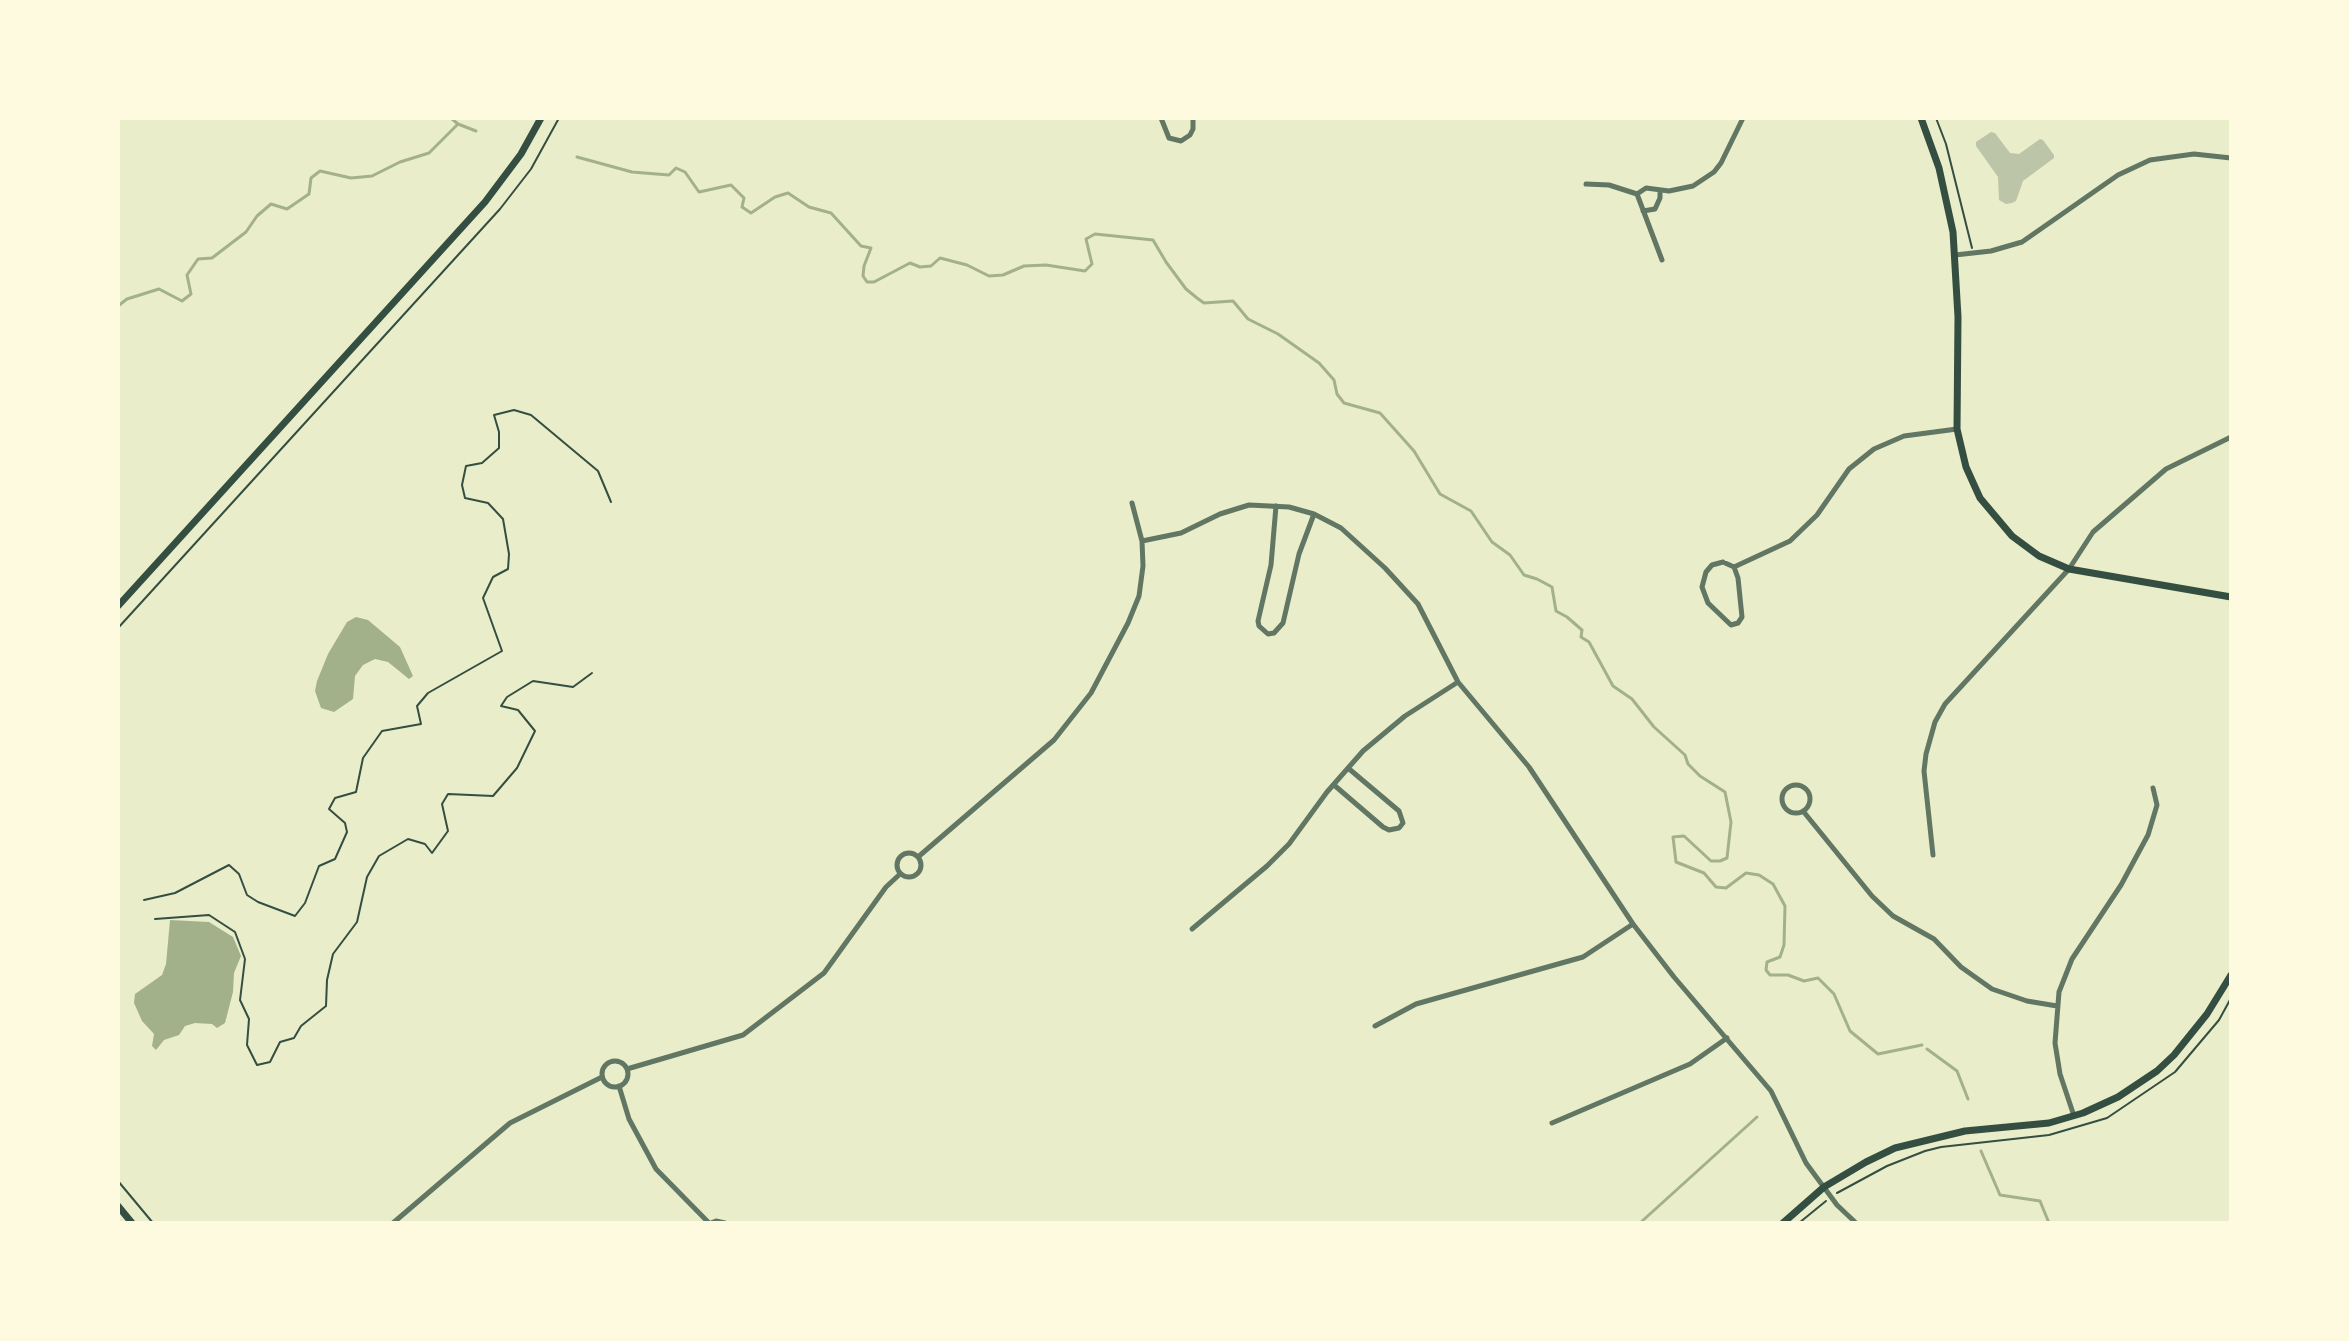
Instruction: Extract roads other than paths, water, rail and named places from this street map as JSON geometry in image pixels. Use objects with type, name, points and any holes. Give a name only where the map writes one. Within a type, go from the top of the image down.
[{"type":"main road","points":[[118,606],[485,202],[521,154],[541,118]]},
{"type":"main road","points":[[1921,118],[1942,178],[1955,255],[1957,429],[1966,467],[1989,512],[2025,547],[2069,569],[2231,597]]},
{"type":"main road","points":[[1783,1223],[1824,1187],[1895,1148],[1965,1131],[2030,1125],[2074,1116],[2118,1097],[2157,1071],[2191,1035],[2231,975]]},
{"type":"main road","points":[[118,1206],[132,1223]]},
{"type":"street","points":[[1161,118],[1169,138],[1181,141],[1190,135],[1193,118]]},
{"type":"street","points":[[1637,194],[1646,188],[1669,191],[1693,186],[1714,172],[1743,118]]},
{"type":"street","points":[[1955,255],[1991,251],[2022,242],[2118,175],[2150,160],[2194,154],[2231,158]]},
{"type":"street","points":[[1586,184],[1609,185],[1637,194]]},
{"type":"street","points":[[1643,211],[1655,209],[1660,190]]},
{"type":"street","points":[[1637,194],[1662,260]]},
{"type":"street","points":[[1734,567],[1742,610],[1738,623],[1731,625],[1708,603],[1702,587],[1706,572],[1712,565],[1723,562],[1734,567],[1790,541],[1817,515],[1849,469],[1874,449],[1904,436],[1957,429]]},
{"type":"street","points":[[1933,855],[1924,771],[1926,754],[1935,722],[1952,694],[2069,569],[2093,532],[2166,469],[2231,437]]},
{"type":"street","points":[[918,857],[1041,753],[1079,711],[1101,675],[1134,609],[1143,566],[1142,541],[1132,503]]},
{"type":"street","points":[[1142,541],[1181,533],[1233,509],[1249,505],[1276,506],[1314,514],[1341,528],[1410,593],[1458,682],[1529,767],[1633,924],[1771,1091],[1801,1153],[1837,1205],[1856,1223]]},
{"type":"street","points":[[1276,506],[1271,565],[1258,621],[1268,634],[1274,633],[1283,623],[1299,554],[1314,514]]},
{"type":"street","points":[[1192,929],[1289,844],[1348,768],[1379,736],[1458,682]]},
{"type":"street","points":[[1334,785],[1383,827],[1389,830],[1399,828],[1403,823],[1399,811],[1348,768]]},
{"type":"street","points":[[1801,787],[1807,792],[1808,805],[1803,811],[1793,813],[1785,808],[1782,800],[1788,788],[1801,787]]},
{"type":"street","points":[[2074,1116],[2057,1059],[2055,1022],[2064,975],[2121,885],[2148,835],[2157,805],[2153,788]]},
{"type":"street","points":[[1803,811],[1872,896],[1893,916],[1934,939],[1961,967],[1992,989],[2027,1001],[2057,1006]]},
{"type":"street","points":[[900,874],[897,866],[900,857],[907,853],[918,857]]},
{"type":"street","points":[[900,874],[909,877],[916,875],[920,866],[918,857]]},
{"type":"street","points":[[627,1069],[743,1035],[824,973],[886,887],[900,874]]},
{"type":"street","points":[[1375,1026],[1416,1004],[1583,957],[1633,924]]},
{"type":"street","points":[[1552,1123],[1690,1064],[1727,1038]]},
{"type":"street","points":[[602,1077],[608,1063],[617,1061],[627,1069]]},
{"type":"street","points":[[602,1077],[611,1086],[619,1086],[627,1077],[627,1069]]},
{"type":"street","points":[[393,1223],[510,1123],[602,1077]]},
{"type":"street","points":[[619,1086],[629,1119],[656,1169],[710,1223],[725,1223]]},
{"type":"waterway","points":[[451,118],[476,131]]},
{"type":"waterway","points":[[118,306],[127,299],[159,289],[182,301],[191,294],[187,275],[198,259],[212,258],[246,232],[257,216],[271,204],[287,209],[309,194],[311,178],[320,171],[351,178],[372,176],[400,162],[429,153],[458,124]]},
{"type":"waterway","points":[[577,157],[632,172],[669,175],[676,168],[685,172],[699,192],[731,185],[744,198],[742,207],[751,213],[775,197],[788,193],[809,207],[831,213],[861,246],[871,248],[864,266],[863,276],[867,282],[874,282],[910,263],[920,267],[931,266],[940,258],[967,265],[989,276],[1003,275],[1024,266],[1046,265],[1085,271],[1092,264],[1086,239],[1095,234],[1153,240],[1186,289],[1197,298],[1204,303],[1233,301],[1248,319],[1278,334],[1319,363],[1334,380],[1337,394],[1344,403],[1380,413],[1414,451],[1440,494],[1471,511],[1492,542],[1510,555],[1524,575],[1552,587],[1556,611],[1582,630],[1581,637],[1589,642],[1613,686],[1632,699],[1654,727],[1685,755],[1688,764],[1700,776],[1725,792],[1731,822],[1727,858],[1711,861],[1684,836],[1673,837],[1676,862],[1704,873],[1716,887],[1726,888],[1746,873],[1759,875],[1773,884],[1785,906],[1784,945],[1780,957],[1767,962],[1766,970],[1770,975],[1788,975],[1804,981],[1818,978],[1834,994],[1850,1031],[1878,1054],[1922,1045]]},
{"type":"waterway","points":[[1927,1049],[1957,1071],[1968,1099]]},
{"type":"waterway","points":[[1640,1223],[1757,1117]]},
{"type":"waterway","points":[[1981,1151],[2000,1195],[2040,1201],[2049,1223]]}]
